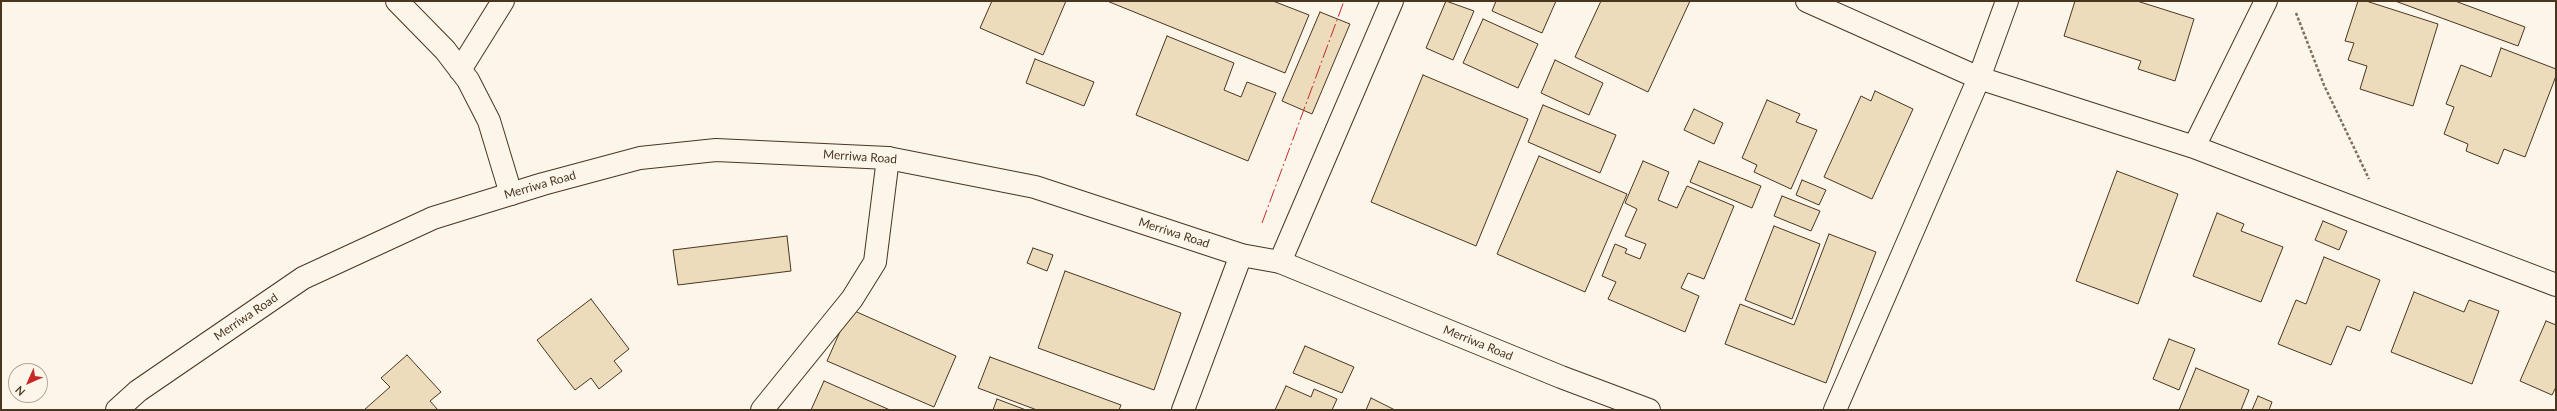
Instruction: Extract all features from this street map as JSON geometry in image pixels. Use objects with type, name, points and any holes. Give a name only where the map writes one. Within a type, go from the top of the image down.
[{"type":"street","points":[[397,1],[445,50],[468,80],[489,121],[511,194]]},
{"type":"street","points":[[460,70],[503,1]]},
{"type":"street","points":[[1280,262],[1392,1]]},
{"type":"street","points":[[1808,1],[1979,78],[2194,147],[2390,220],[2556,285]]},
{"type":"street","points":[[1835,410],[1979,78],[2007,1]]},
{"type":"street","points":[[2194,147],[2266,1]]},
{"type":"street","name":"Merriwa Road","points":[[117,410],[138,391],[303,278],[433,218],[511,194],[640,158],[716,150],[888,158],[1035,187],[1241,255],[1280,262],[1561,377],[1649,410]]},
{"type":"street","points":[[762,410],[852,299],[875,262],[888,158]]},
{"type":"street","points":[[1183,410],[1241,255]]},
{"type":"path","points":[[2294,8],[2303,34],[2346,133],[2390,220]]},
{"type":"building","points":[[992,1],[1066,1],[1043,55],[980,28]]},
{"type":"building","points":[[1107,1],[1273,1],[1309,15],[1285,73]]},
{"type":"building","points":[[1446,1],[1474,11],[1453,60],[1426,48]]},
{"type":"building","points":[[1496,1],[1556,1],[1542,33],[1492,11]]},
{"type":"building","points":[[1601,1],[1690,1],[1648,92],[1575,57]]},
{"type":"building","points":[[2075,1],[2137,1],[2194,19],[2175,81],[2138,69],[2141,61],[2064,36]]},
{"type":"building","points":[[2358,1],[2366,1],[2438,24],[2413,106],[2360,89],[2367,66],[2348,60],[2354,43],[2345,41]]},
{"type":"building","points":[[2395,1],[2455,1],[2525,27],[2518,46]]},
{"type":"building","points":[[1320,12],[1350,24],[1312,114],[1282,101]]},
{"type":"building","points":[[1483,19],[1538,44],[1518,88],[1463,63]]},
{"type":"building","points":[[1167,36],[1234,63],[1224,90],[1241,97],[1247,82],[1276,93],[1248,161],[1136,115]]},
{"type":"building","points":[[2501,48],[2556,69],[2556,76],[2525,157],[2504,149],[2498,164],[2466,151],[2468,144],[2444,134],[2454,107],[2446,104],[2461,65],[2491,77]]},
{"type":"building","points":[[1035,59],[1094,82],[1084,106],[1026,83]]},
{"type":"building","points":[[1555,60],[1603,83],[1589,115],[1541,93]]},
{"type":"building","points":[[1423,75],[1528,119],[1476,246],[1371,202]]},
{"type":"building","points":[[1875,91],[1913,109],[1872,199],[1824,177],[1861,96],[1871,101]]},
{"type":"building","points":[[1767,100],[1800,114],[1796,122],[1817,130],[1791,189],[1754,172],[1757,165],[1742,158]]},
{"type":"building","points":[[1543,105],[1616,135],[1600,173],[1528,142]]},
{"type":"building","points":[[1694,109],[1723,123],[1714,144],[1684,130]]},
{"type":"building","points":[[1539,156],[1627,194],[1585,292],[1497,254]]},
{"type":"building","points":[[1643,161],[1669,172],[1658,200],[1677,208],[1687,186],[1734,206],[1704,279],[1688,273],[1681,288],[1699,296],[1685,332],[1608,299],[1616,282],[1602,276],[1615,244],[1627,249],[1625,253],[1640,259],[1646,244],[1625,236],[1637,209],[1625,203]]},
{"type":"building","points":[[1699,161],[1761,186],[1752,208],[1690,182]]},
{"type":"building","points":[[2117,171],[2178,194],[2138,304],[2076,281]]},
{"type":"building","points":[[1802,180],[1826,190],[1819,205],[1796,195]]},
{"type":"building","points":[[1782,196],[1820,211],[1811,231],[1774,216]]},
{"type":"building","points":[[2217,213],[2244,224],[2241,231],[2283,247],[2261,302],[2193,276]]},
{"type":"building","points":[[2323,221],[2347,231],[2339,250],[2315,240]]},
{"type":"building","points":[[1774,226],[1820,244],[1792,319],[1745,300]]},
{"type":"building","points":[[1829,234],[1876,252],[1826,383],[1725,344],[1740,304],[1794,325]]},
{"type":"building","points":[[787,236],[791,271],[678,285],[673,250]]},
{"type":"building","points":[[1033,248],[1053,255],[1047,271],[1027,263]]},
{"type":"building","points":[[2324,257],[2380,280],[2360,331],[2347,326],[2331,365],[2278,344],[2296,300],[2306,304]]},
{"type":"building","points":[[1065,271],[1181,313],[1154,390],[1038,348]]},
{"type":"building","points":[[2414,292],[2464,312],[2469,300],[2499,311],[2472,384],[2391,352]]},
{"type":"building","points":[[591,299],[629,349],[614,361],[622,371],[599,389],[591,378],[575,390],[537,340]]},
{"type":"building","points":[[850,309],[956,356],[934,407],[827,361]]},
{"type":"building","points":[[2546,321],[2556,325],[2556,387],[2552,395],[2520,381]]},
{"type":"building","points":[[2169,339],[2195,349],[2179,390],[2153,379]]},
{"type":"building","points":[[1305,346],[1354,367],[1342,393],[1293,373]]},
{"type":"building","points":[[407,355],[441,392],[430,401],[438,410],[364,410],[390,387],[381,378]]},
{"type":"building","points":[[990,357],[1121,405],[1119,410],[1037,410],[978,388]]},
{"type":"building","points":[[2196,368],[2249,390],[2241,410],[2179,410]]},
{"type":"building","points":[[824,381],[890,410],[811,410]]},
{"type":"building","points":[[1286,386],[1311,397],[1314,389],[1337,399],[1332,410],[1275,410]]},
{"type":"building","points":[[2258,396],[2272,402],[2269,410],[2252,410]]},
{"type":"building","points":[[1371,398],[1395,410],[1366,410]]},
{"type":"building","points":[[997,399],[1026,410],[993,410]]},
{"type":"power","points":[[1262,223],[1344,1]]}]
